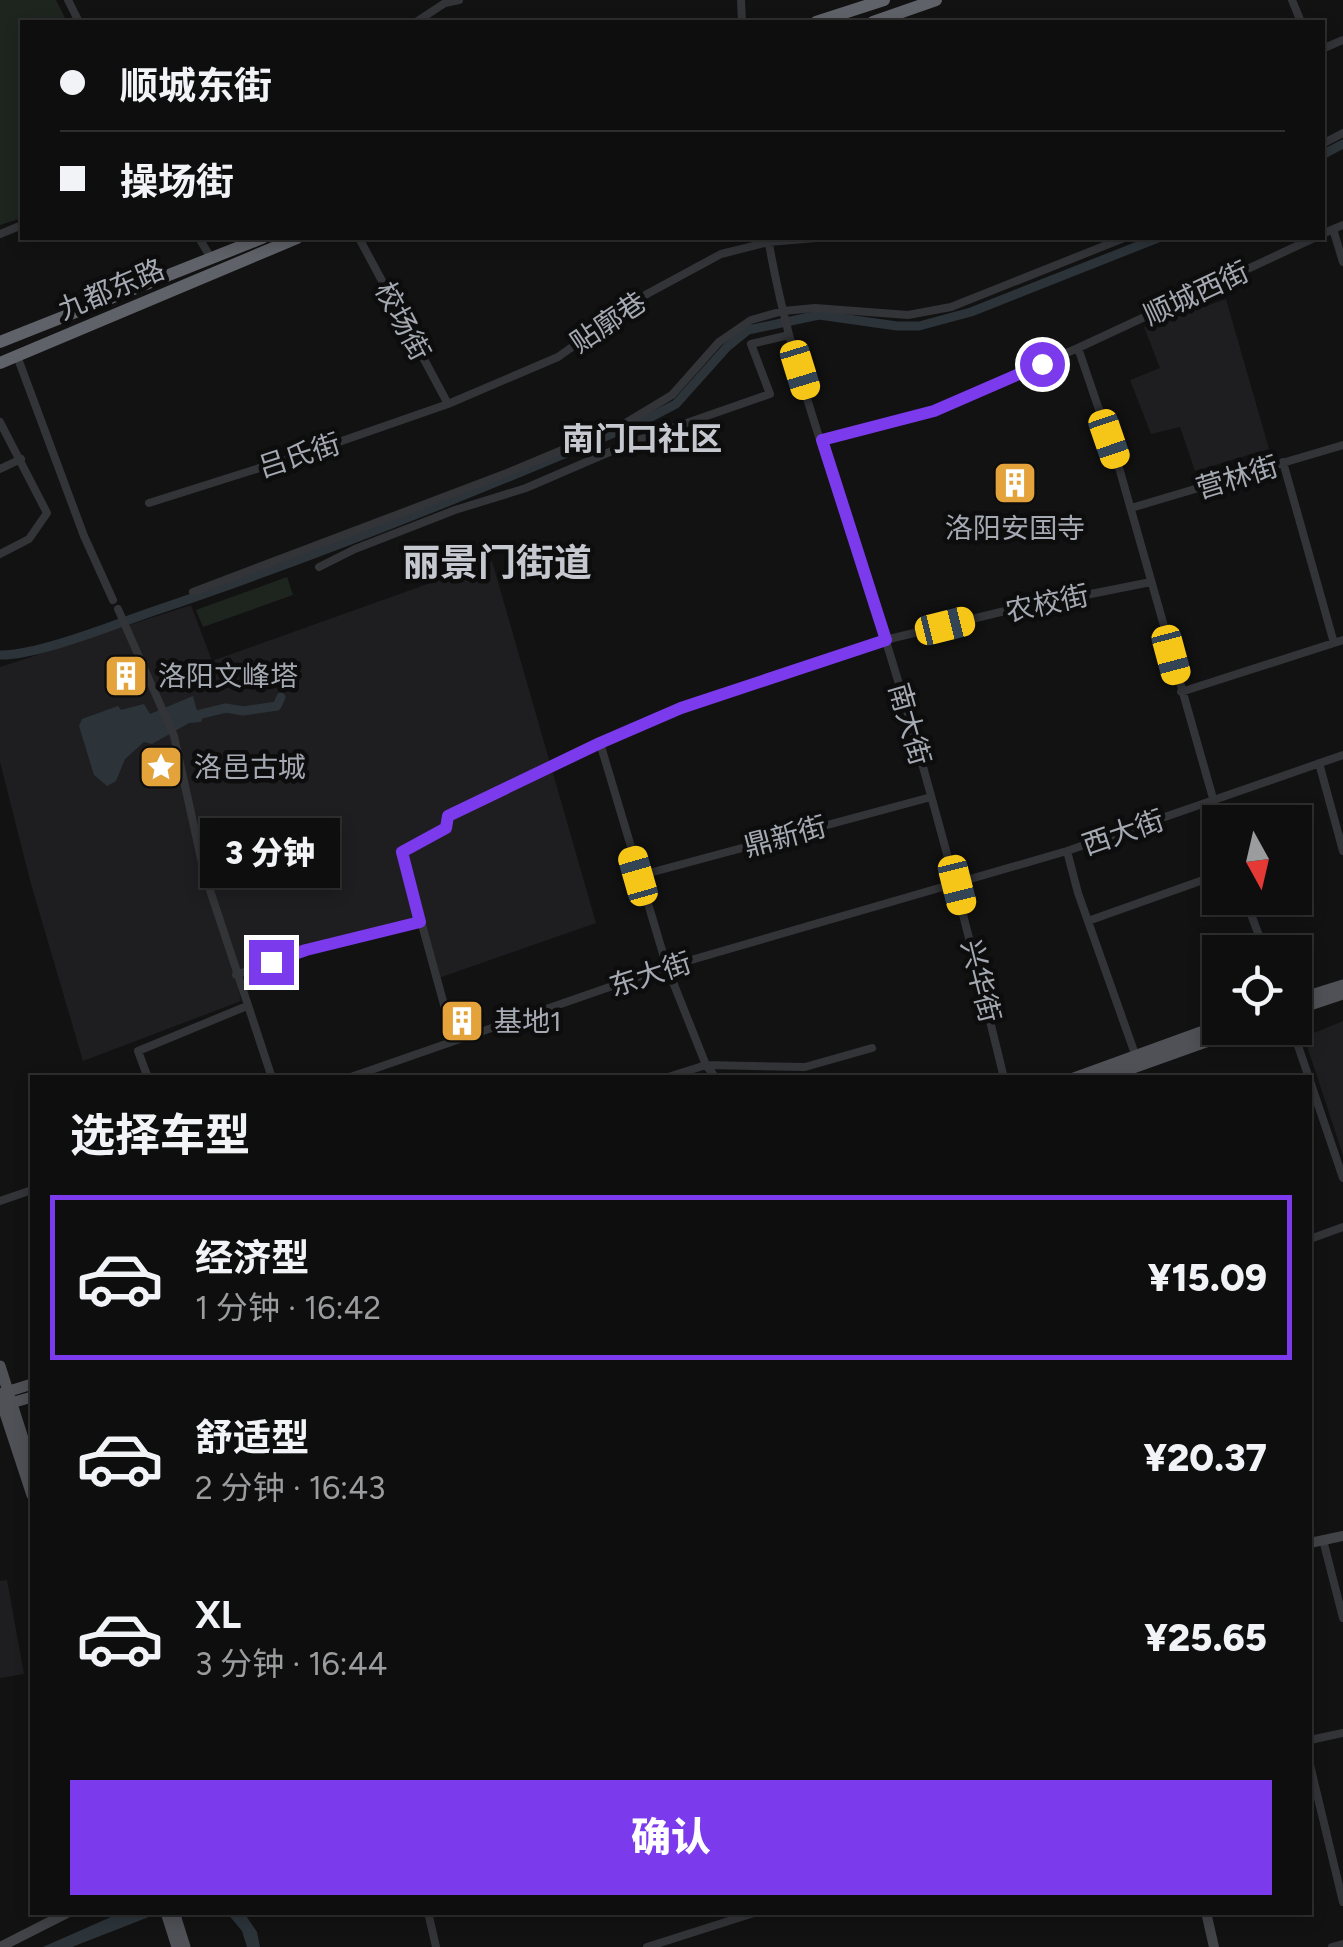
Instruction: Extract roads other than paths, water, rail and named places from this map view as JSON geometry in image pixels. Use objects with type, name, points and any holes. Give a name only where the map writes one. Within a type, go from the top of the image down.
[{"type":"highway","points":[[822,20],[884,0]]},
{"type":"highway","points":[[879,20],[936,0]]},
{"type":"highway","name":"九都东路","points":[[0,342],[257,240]]},
{"type":"highway","name":"九都东路","points":[[0,362],[292,240]]},
{"type":"main road","points":[[1312,995],[1343,985]]},
{"type":"main road","points":[[1312,1004],[1343,994]]},
{"type":"main road","points":[[1082,1075],[1202,1032]]},
{"type":"main road","points":[[1113,1075],[1202,1043]]},
{"type":"main road","points":[[0,1366],[4,1400],[30,1487]]},
{"type":"main road","points":[[4,1400],[30,1385]]},
{"type":"main road","points":[[4,1400],[30,1397]]},
{"type":"main road","points":[[4,1400],[30,1462]]},
{"type":"main road","points":[[171,1916],[177,1947]]},
{"type":"main road","points":[[171,1916],[185,1947]]},
{"type":"street","points":[[419,20],[444,2],[459,0]]},
{"type":"street","points":[[1338,227],[1343,262]]},
{"type":"street","points":[[200,240],[211,258]]},
{"type":"street","name":"校场街","points":[[360,240],[448,404]]},
{"type":"street","name":"贴廓巷","points":[[448,404],[558,356],[647,294],[721,254],[768,240]]},
{"type":"street","name":"南大街","points":[[768,240],[788,334],[886,640],[957,885]]},
{"type":"street","points":[[192,592],[624,424],[672,395],[719,342],[752,320],[815,308],[908,315],[952,307],[1119,240]]},
{"type":"street","name":"顺城西街","points":[[822,440],[934,411],[1310,240]]},
{"type":"street","points":[[319,566],[455,510],[526,488],[635,440],[770,394],[751,344],[788,334]]},
{"type":"street","points":[[1078,348],[1131,508],[1214,805]]},
{"type":"street","points":[[17,356],[84,536],[174,736],[204,872],[271,1075]]},
{"type":"street","name":"吕氏街","points":[[149,503],[448,404]]},
{"type":"street","points":[[0,422],[47,512],[29,540],[0,554]]},
{"type":"street","name":"营林街","points":[[1131,508],[1343,445]]},
{"type":"street","points":[[0,469],[20,459]]},
{"type":"street","points":[[1181,692],[1339,641],[1284,462]]},
{"type":"street","name":"农校街","points":[[420,922],[402,852],[446,828],[448,816],[600,743],[681,708],[886,640],[1151,582]]},
{"type":"street","points":[[600,743],[666,967],[703,1066],[713,1075]]},
{"type":"street","name":"西大街","points":[[957,885],[1067,851],[1343,754]]},
{"type":"street","points":[[1320,762],[1343,850]]},
{"type":"street","name":"鼎新街","points":[[638,876],[931,797]]},
{"type":"street","points":[[1067,851],[1135,1054]]},
{"type":"street","points":[[1088,921],[1202,880]]},
{"type":"street","name":"东大街","points":[[356,1075],[666,967],[957,885]]},
{"type":"street","name":"兴华街","points":[[957,885],[1003,1075]]},
{"type":"street","points":[[236,975],[306,950],[420,922],[454,1040]]},
{"type":"street","points":[[147,1075],[138,1051],[246,1006]]},
{"type":"street","points":[[1298,1045],[1309,1075]]},
{"type":"street","points":[[675,1075],[703,1066],[805,1066],[872,1048]]},
{"type":"street","points":[[1312,1085],[1343,1178]]},
{"type":"street","points":[[0,1201],[30,1191]]},
{"type":"street","points":[[1312,1239],[1343,1227]]},
{"type":"street","points":[[1343,1536],[1315,1542],[1343,1618]]},
{"type":"street","points":[[1312,1740],[1343,1733]]},
{"type":"street","points":[[1312,1773],[1343,1902]]},
{"type":"street","points":[[0,1947],[62,1915]]},
{"type":"street","points":[[429,1915],[436,1947]]},
{"type":"street","points":[[647,1947],[748,1915]]},
{"type":"street","points":[[1210,1915],[1217,1947]]},
{"type":"street","points":[[1332,1947],[1343,1944]]},
{"type":"waterway","points":[[1325,153],[1343,144]]},
{"type":"waterway","points":[[0,655],[77,638],[281,566],[468,494],[653,416],[676,404],[727,347],[748,330],[819,315],[919,326],[971,312],[1153,240]]},
{"type":"waterway","points":[[201,714],[226,708],[243,711],[277,706],[281,697]]},
{"type":"place","name":"洛阳安国寺","points":[[1015,483]]},
{"type":"place","name":"洛阳文峰塔","points":[[126,676]]},
{"type":"place","name":"洛邑古城","points":[[161,767]]},
{"type":"place","name":"基地1","points":[[462,1021]]},
{"type":"district","name":"南门口社区","points":[[642,439]]},
{"type":"district","name":"丽景门街道","points":[[497,563]]}]
